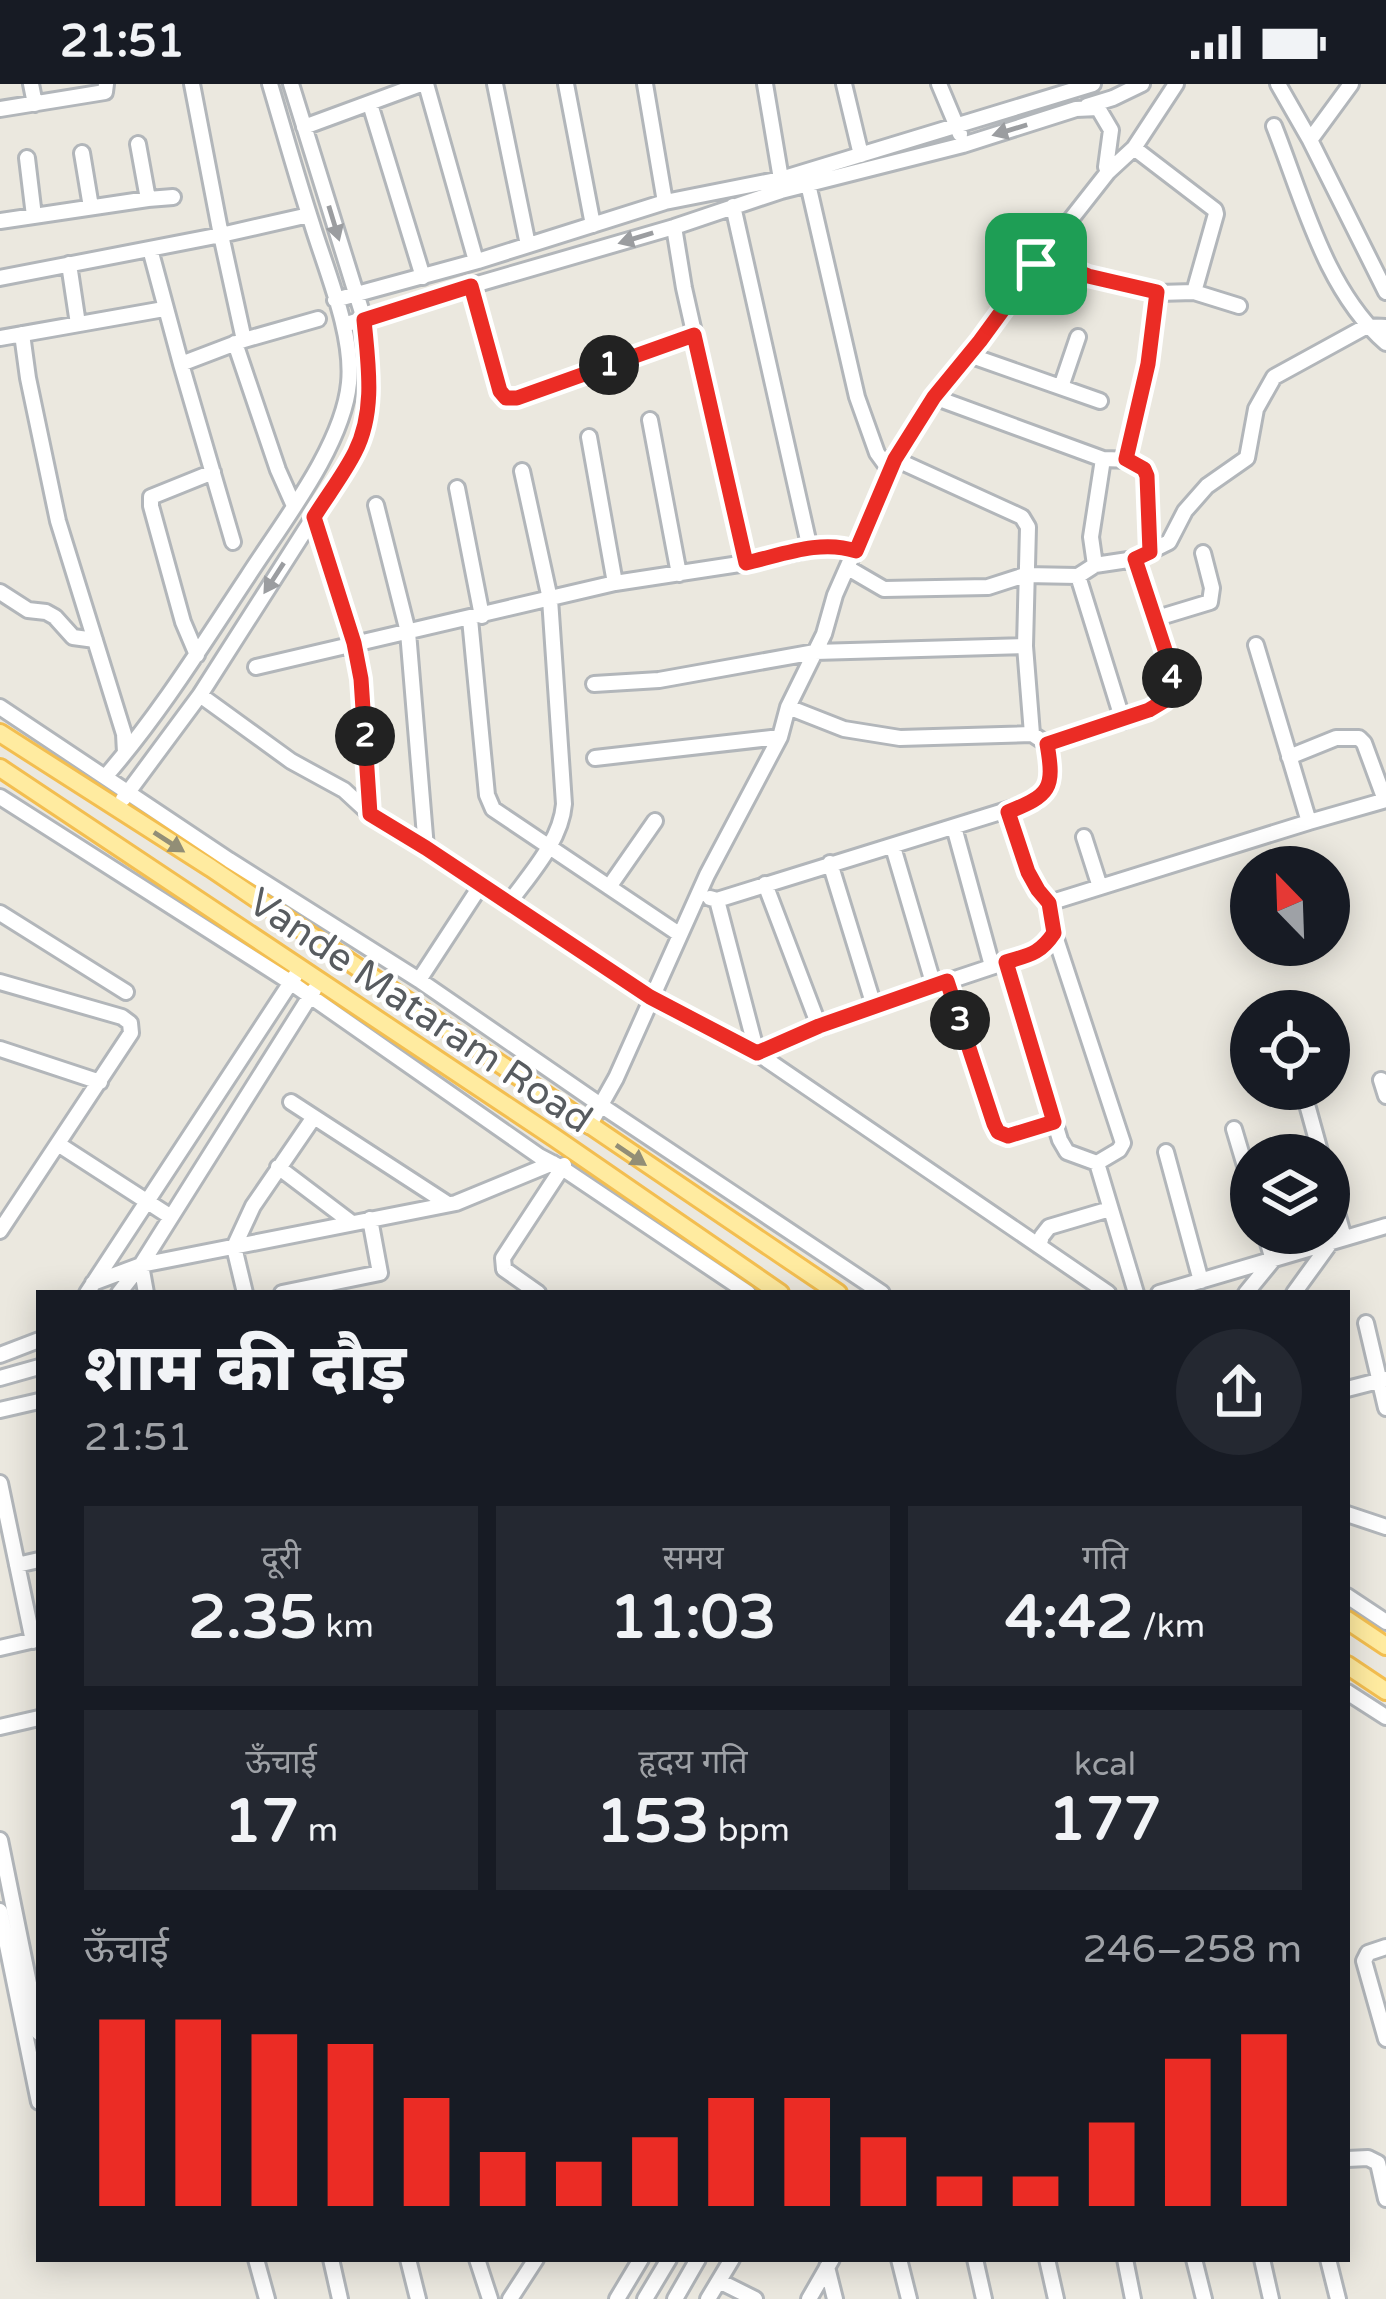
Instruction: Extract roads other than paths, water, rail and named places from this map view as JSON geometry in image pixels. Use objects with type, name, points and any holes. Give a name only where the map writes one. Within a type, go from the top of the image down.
[{"type":"main road","name":"Vande Mataram Road","points":[[0,733],[122,800],[589,1126],[834,1290]]},
{"type":"main road","name":"Vande Mataram Road","points":[[0,768],[295,975],[574,1150],[776,1290]]},
{"type":"main road","points":[[1350,1622],[1386,1646]]},
{"type":"main road","points":[[1350,1667],[1386,1691]]},
{"type":"street","points":[[31,84],[35,104]]},
{"type":"street","points":[[0,110],[105,92],[106,84]]},
{"type":"street","points":[[192,84],[240,341],[278,470],[294,506]]},
{"type":"street","points":[[105,777],[197,655],[294,506],[326,452],[350,382],[344,325],[270,84]]},
{"type":"street","points":[[122,800],[200,695],[314,517],[357,449],[368,412],[370,374],[364,320],[291,84]]},
{"type":"street","points":[[304,127],[403,87],[423,84],[476,262]]},
{"type":"street","points":[[495,84],[528,245]]},
{"type":"street","points":[[566,84],[593,225]]},
{"type":"street","points":[[645,84],[665,202]]},
{"type":"street","points":[[765,84],[781,178]]},
{"type":"street","points":[[844,84],[861,155]]},
{"type":"street","points":[[939,84],[963,145]]},
{"type":"street","points":[[344,325],[808,184],[963,145],[1113,98],[1142,84]]},
{"type":"street","points":[[589,1126],[707,875],[780,737],[788,707],[824,634],[835,595],[893,465],[934,397],[1108,172],[1134,148],[1176,84]]},
{"type":"street","points":[[1278,84],[1386,292]]},
{"type":"street","points":[[1310,140],[1351,84]]},
{"type":"street","points":[[335,300],[476,262],[665,202],[781,178],[1086,85]]},
{"type":"street","points":[[370,104],[422,277]]},
{"type":"street","points":[[1076,109],[1098,108],[1111,130],[1108,172]]},
{"type":"street","points":[[1274,126],[1330,268],[1366,326],[1386,343]]},
{"type":"street","points":[[138,144],[148,199]]},
{"type":"street","points":[[1134,148],[1215,210],[1194,292]]},
{"type":"street","points":[[82,153],[91,208]]},
{"type":"street","points":[[27,158],[34,216]]},
{"type":"street","points":[[808,184],[857,397],[878,453],[893,465],[1022,517],[1028,527],[1025,646],[1032,734]]},
{"type":"street","points":[[0,221],[172,197]]},
{"type":"street","points":[[733,206],[810,549]]},
{"type":"street","points":[[0,278],[309,215]]},
{"type":"street","points":[[1009,224],[1005,238],[1009,244],[1039,260],[1157,292],[1194,292],[1239,306]]},
{"type":"street","points":[[674,227],[746,563]]},
{"type":"street","points":[[150,249],[233,542]]},
{"type":"street","points":[[69,264],[78,324]]},
{"type":"street","points":[[471,286],[500,391],[506,398],[694,335]]},
{"type":"street","points":[[1126,459],[1148,364],[1157,292]]},
{"type":"street","points":[[0,338],[164,310]]},
{"type":"street","points":[[181,364],[240,341],[319,320]]},
{"type":"street","points":[[848,568],[884,589],[988,587],[1025,575],[1078,575],[1095,565],[1142,556],[1168,542],[1207,486],[1247,458],[1256,409],[1274,377],[1366,326],[1386,327]]},
{"type":"street","points":[[22,334],[58,521],[124,734],[125,754]]},
{"type":"street","points":[[1061,388],[1078,337]]},
{"type":"street","points":[[969,355],[1100,401]]},
{"type":"street","points":[[934,397],[1103,459],[1126,459],[1147,476],[1142,556],[1173,689],[1149,710],[1047,744]]},
{"type":"street","points":[[650,420],[679,574]]},
{"type":"street","points":[[589,437],[615,583]]},
{"type":"street","points":[[1095,565],[1091,537],[1103,459]]},
{"type":"street","points":[[509,903],[549,846],[564,804],[550,599],[522,470]]},
{"type":"street","points":[[197,655],[183,622],[151,497],[212,472]]},
{"type":"street","points":[[457,488],[476,617],[487,795],[493,809],[679,934]]},
{"type":"street","points":[[376,505],[408,632],[426,848]]},
{"type":"street","points":[[314,517],[361,679],[370,814]]},
{"type":"street","points":[[256,667],[615,583],[810,549],[841,546],[856,551]]},
{"type":"street","points":[[1154,619],[1210,602],[1203,553]]},
{"type":"street","points":[[1078,575],[1123,721]]},
{"type":"street","points":[[0,592],[28,610],[55,617],[73,637],[95,640]]},
{"type":"street","points":[[1256,645],[1309,823]]},
{"type":"street","points":[[595,684],[659,680],[815,652],[1025,646]]},
{"type":"street","points":[[200,695],[292,761],[344,790],[370,814],[650,997],[757,1053],[1104,1290]]},
{"type":"street","points":[[0,706],[105,777],[122,800],[419,980],[878,1290]]},
{"type":"street","points":[[699,896],[716,900],[1008,812],[1036,801],[1050,787],[1047,744],[1032,734],[900,738],[844,729],[788,707]]},
{"type":"street","points":[[595,758],[780,737]]},
{"type":"street","points":[[1049,903],[1386,800],[1359,738],[1336,739],[1289,757]]},
{"type":"street","points":[[0,796],[295,975],[90,1288]]},
{"type":"street","points":[[1008,812],[1028,872],[1049,903],[1054,933],[1123,1143],[1096,1163]]},
{"type":"street","points":[[609,886],[655,821]]},
{"type":"street","points":[[954,827],[1054,1122],[1067,1152],[1096,1163]]},
{"type":"street","points":[[1084,837],[1100,887]]},
{"type":"street","points":[[893,847],[998,1132],[1008,1136],[1054,1122]]},
{"type":"street","points":[[830,863],[874,1006]]},
{"type":"street","points":[[765,884],[819,1026]]},
{"type":"street","points":[[419,980],[481,885]]},
{"type":"street","points":[[716,900],[757,1053]]},
{"type":"street","points":[[0,913],[126,992]]},
{"type":"street","points":[[757,1053],[874,1006],[1039,951],[1054,933]]},
{"type":"street","points":[[0,982],[122,1017],[130,1023],[131,1034],[0,1231]]},
{"type":"street","points":[[120,1290],[141,1265],[315,988],[558,1165],[744,1290]]},
{"type":"street","points":[[0,1048],[100,1082]]},
{"type":"street","points":[[291,1102],[448,1204]]},
{"type":"street","points":[[244,1290],[234,1247],[253,1206],[314,1118]]},
{"type":"street","points":[[1234,1130],[1235,1134]]},
{"type":"street","points":[[58,1144],[171,1217]]},
{"type":"street","points":[[534,1290],[504,1269],[503,1258],[558,1165],[574,1150]]},
{"type":"street","points":[[1166,1152],[1202,1281]]},
{"type":"street","points":[[1096,1163],[1135,1290]]},
{"type":"street","points":[[90,1288],[141,1265],[448,1204],[558,1165]]},
{"type":"street","points":[[278,1167],[352,1223]]},
{"type":"street","points":[[1039,1246],[1049,1227],[1110,1209]]},
{"type":"street","points":[[370,1219],[382,1290]]},
{"type":"street","points":[[1350,1236],[1386,1226]]},
{"type":"street","points":[[1271,1254],[1273,1260]]},
{"type":"street","points":[[1170,1290],[1292,1254]]},
{"type":"street","points":[[1296,1290],[1326,1254]]},
{"type":"street","points":[[1247,1290],[1273,1260]]},
{"type":"street","points":[[141,1265],[145,1290]]},
{"type":"street","points":[[297,1290],[380,1274]]},
{"type":"street","points":[[1366,1323],[1386,1408]]},
{"type":"street","points":[[0,1355],[36,1341]]},
{"type":"street","points":[[0,1378],[36,1367]]},
{"type":"street","points":[[1350,1388],[1382,1380]]},
{"type":"street","points":[[0,1409],[36,1402]]},
{"type":"street","points":[[0,1483],[36,1640],[0,1648]]},
{"type":"street","points":[[1350,1515],[1386,1527]]},
{"type":"street","points":[[17,1565],[36,1561]]},
{"type":"street","points":[[1350,1598],[1386,1622]]},
{"type":"street","points":[[1350,1693],[1386,1718]]},
{"type":"street","points":[[0,1727],[36,1719]]},
{"type":"street","points":[[0,1840],[32,2015],[36,2065]]},
{"type":"street","points":[[0,1911],[5,1959],[32,2015]]},
{"type":"street","points":[[1386,1947],[1368,1953],[1364,1961],[1386,2039]]},
{"type":"street","points":[[1350,2159],[1378,2163],[1386,2198]]},
{"type":"street","points":[[257,2262],[267,2299]]},
{"type":"street","points":[[333,2262],[340,2299]]},
{"type":"street","points":[[409,2262],[418,2299]]},
{"type":"street","points":[[478,2262],[490,2299]]},
{"type":"street","points":[[510,2299],[534,2262]]},
{"type":"street","points":[[617,2299],[639,2262]]},
{"type":"street","points":[[644,2299],[667,2262]]},
{"type":"street","points":[[675,2299],[696,2262]]},
{"type":"street","points":[[708,2299],[730,2262]]},
{"type":"street","points":[[900,2262],[909,2299]]},
{"type":"street","points":[[976,2262],[983,2299]]},
{"type":"street","points":[[1048,2262],[1056,2299]]},
{"type":"street","points":[[1126,2262],[1133,2299]]},
{"type":"street","points":[[1195,2262],[1204,2299]]},
{"type":"street","points":[[1263,2262],[1271,2299]]},
{"type":"street","points":[[1329,2262],[1338,2299]]},
{"type":"street","points":[[809,2299],[829,2263]]},
{"type":"street","points":[[829,2263],[835,2299]]},
{"type":"street","points":[[719,2281],[755,2299]]}]
